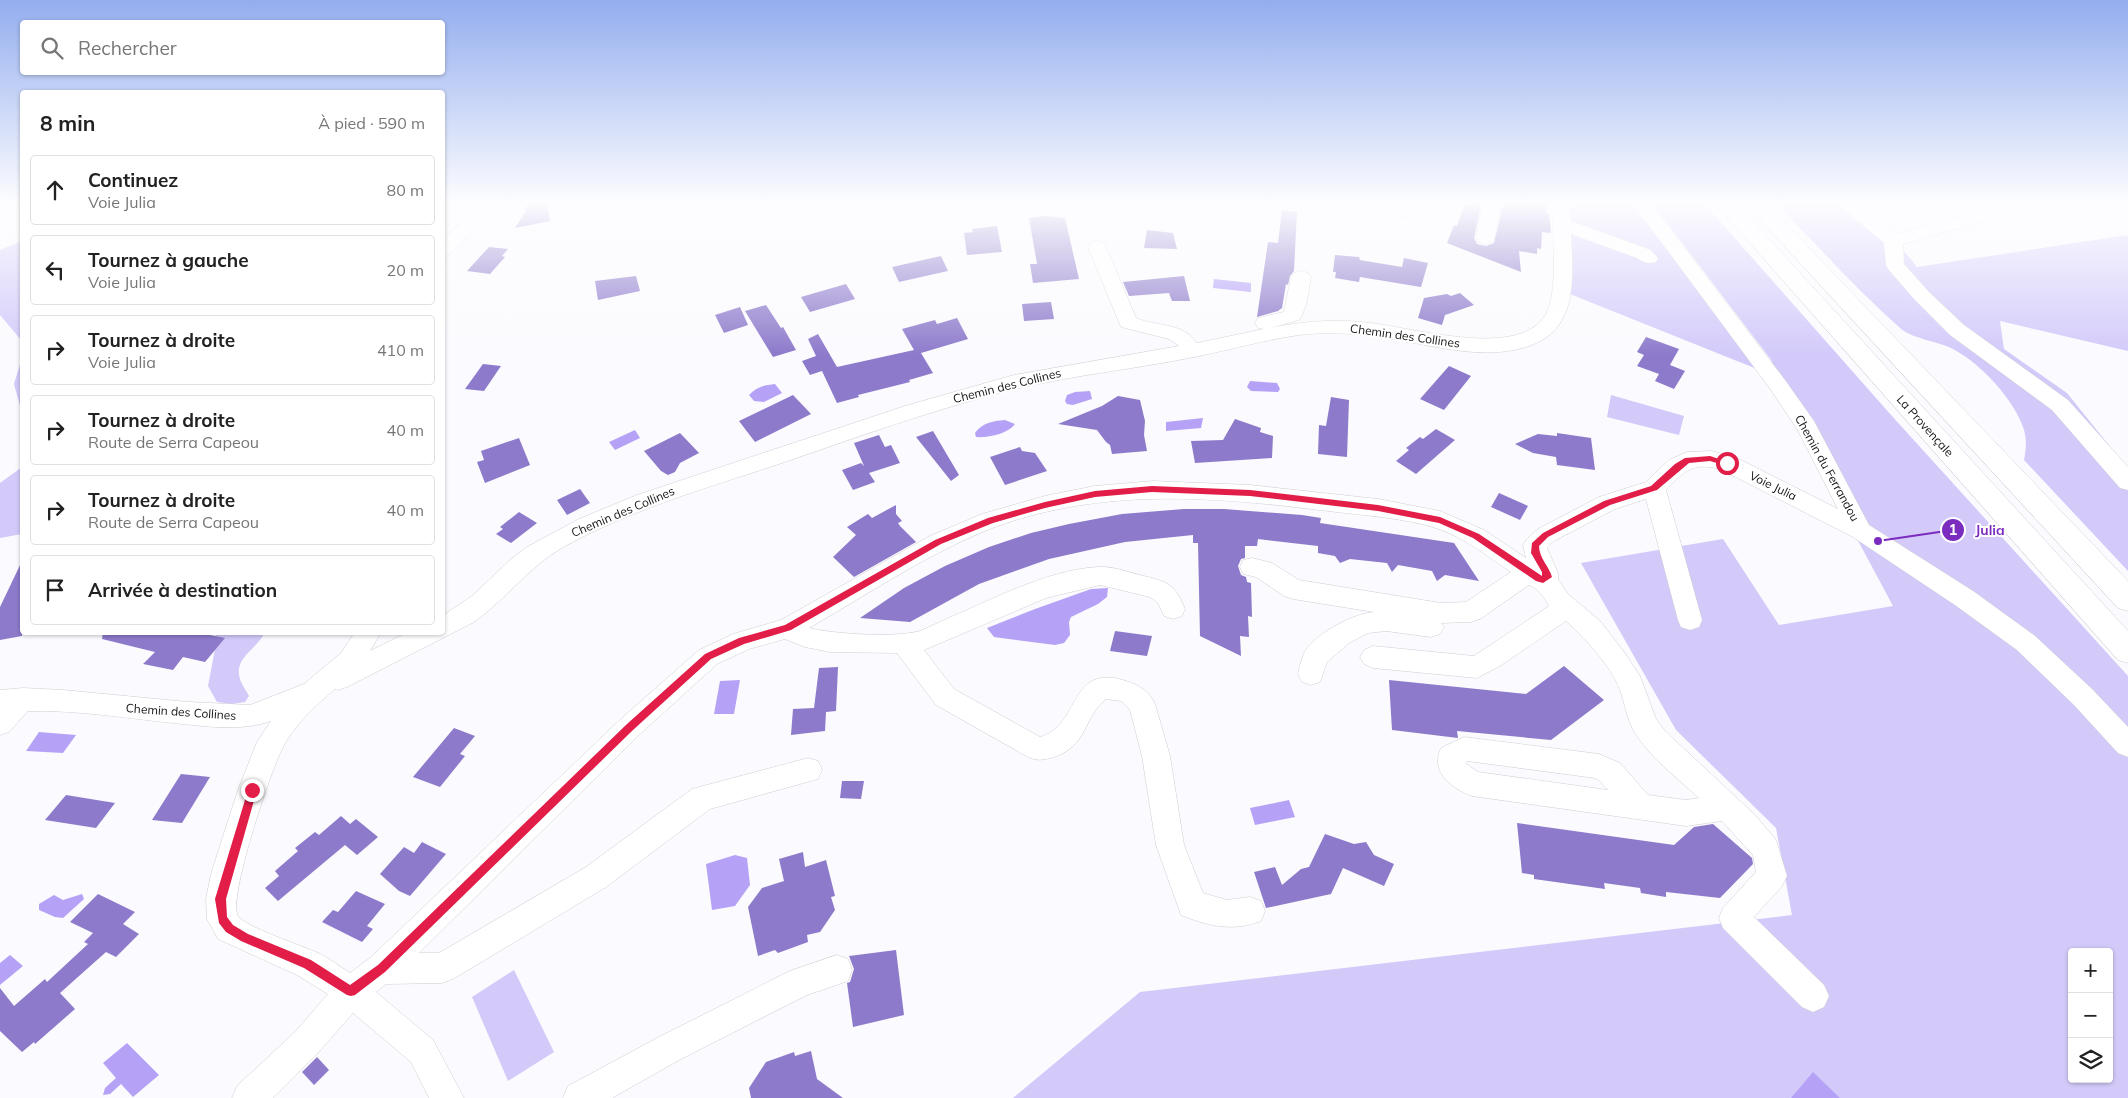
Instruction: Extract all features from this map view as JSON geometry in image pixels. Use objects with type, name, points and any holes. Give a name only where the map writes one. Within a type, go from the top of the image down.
[{"type":"highway","name":"La Provençale","points":[[1769,252],[2128,651]]},
{"type":"highway","points":[[1801,252],[2128,600]]},
{"type":"street","points":[[1099,252],[1128,322],[1135,326],[1184,338],[1202,348],[1216,332],[1292,316],[1296,308],[1301,277]]},
{"type":"street","name":"Chemin des Collines","points":[[445,626],[471,612],[521,563],[535,553],[580,529],[655,497],[913,411],[1014,382],[1298,329],[1322,327],[1371,329],[1478,346],[1510,344],[1526,340],[1540,333],[1556,315],[1561,290],[1561,252]]},
{"type":"street","points":[[1639,252],[1649,258]]},
{"type":"street","name":"Chemin du Ferrandou","points":[[1678,252],[1806,426],[1861,530],[1964,598],[2026,643],[2083,697],[2128,745]]},
{"type":"street","points":[[1894,252],[1895,266],[1922,296],[1957,330],[2060,405],[2128,482]]},
{"type":"street","name":"Voie Julia","points":[[1536,576],[1548,577],[1535,553],[1535,545],[1546,535],[1607,503],[1654,488],[1677,466],[1687,460],[1710,458],[1727,463],[1861,530]]},
{"type":"street","points":[[1654,488],[1690,620]]},
{"type":"street","points":[[249,1098],[306,1043],[351,991],[381,969],[630,727],[708,657],[742,641],[788,628],[938,542],[990,520],[1095,494],[1152,489],[1250,493],[1378,508],[1440,520],[1476,536],[1536,576],[1553,590],[1558,601],[1591,628],[1615,659],[1631,684],[1644,724],[1655,739],[1727,806],[1766,849],[1772,876],[1734,918],[1812,996]]},
{"type":"street","points":[[1252,567],[1263,570],[1292,589],[1441,613],[1471,612]]},
{"type":"street","points":[[788,628],[804,636],[823,641],[904,643],[921,641],[1040,590],[1076,580],[1100,576],[1157,589],[1168,597],[1173,609]]},
{"type":"street","points":[[1311,674],[1316,656],[1340,636],[1364,623],[1386,621],[1428,627],[1453,626],[1471,612],[1536,576]]},
{"type":"street","points":[[1374,657],[1477,666],[1491,659],[1566,608]]},
{"type":"street","points":[[367,635],[350,660],[292,712],[270,742],[252,790],[226,874],[220,899],[222,919],[229,929],[244,938],[308,964],[351,991],[422,1051],[447,1098]]},
{"type":"street","name":"Chemin des Collines","points":[[12,700],[52,700],[139,709],[250,716],[268,711],[315,690],[427,635]]},
{"type":"street","points":[[904,643],[945,697],[1038,749],[1054,745],[1070,733],[1091,696],[1101,688],[1115,688],[1130,692],[1142,704],[1156,756],[1170,845],[1192,905],[1227,914],[1250,911]]},
{"type":"street","points":[[0,724],[12,700]]},
{"type":"street","points":[[1641,808],[1610,772],[1599,766],[1464,749],[1451,756],[1452,770],[1472,784],[1641,808],[1686,813],[1727,806]]},
{"type":"street","points":[[381,969],[442,968],[596,876],[702,798],[808,770]]},
{"type":"street","points":[[580,1098],[679,1043],[802,982],[837,970]]},
{"type":"shaded area","points":[[0,252],[20,252],[20,339],[0,315]]},
{"type":"shaded area","points":[[1570,252],[1669,252],[1757,369],[1570,294]]},
{"type":"shaded area","points":[[1689,252],[1747,252],[1891,415],[2128,676],[2128,1098],[1013,1098],[1140,992],[1792,915],[1776,828],[1676,730],[1581,563],[1723,539],[1779,625],[1893,606],[1810,451],[1784,408],[1757,369],[1772,361]]},
{"type":"shaded area","points":[[1823,252],[1905,252],[1917,267],[2014,252],[2128,252],[2128,351],[2000,321],[2004,349],[2067,393],[2128,469],[2128,571],[2024,460],[2026,438],[2024,430],[2013,407],[1995,383],[1974,363],[1953,349],[1905,332]]},
{"type":"shaded area","points":[[1214,279],[1251,283],[1251,292],[1213,288]]},
{"type":"shaded area","points":[[20,364],[20,406],[14,384]]},
{"type":"shaded area","points":[[1250,381],[1277,383],[1280,389],[1278,392],[1251,391],[1247,387]]},
{"type":"shaded area","points":[[775,384],[782,393],[764,402],[754,401],[749,395],[761,387]]},
{"type":"shaded area","points":[[1090,391],[1092,399],[1073,405],[1067,404],[1065,401],[1067,395],[1075,392]]},
{"type":"shaded area","points":[[1611,395],[1684,416],[1679,435],[1607,417]]},
{"type":"shaded area","points":[[1203,418],[1201,428],[1166,431],[1166,422]]},
{"type":"shaded area","points":[[1005,420],[1015,424],[997,435],[976,437],[975,433],[984,425]]},
{"type":"shaded area","points":[[635,430],[640,438],[615,450],[609,442]]},
{"type":"shaded area","points":[[20,468],[20,534],[0,538],[0,483]]},
{"type":"shaded area","points":[[1108,588],[1107,597],[1098,604],[1071,617],[1069,622],[1070,635],[1064,643],[1055,645],[994,637],[987,628],[1091,589]]},
{"type":"shaded area","points":[[216,635],[263,635],[241,662],[239,668],[240,680],[249,696],[245,702],[232,704],[217,702],[208,686]]},
{"type":"shaded area","points":[[740,680],[734,714],[714,714],[720,681]]},
{"type":"shaded area","points":[[39,732],[76,735],[63,753],[26,751]]},
{"type":"shaded area","points":[[1289,800],[1295,817],[1255,825],[1250,808]]},
{"type":"shaded area","points":[[735,855],[747,858],[750,885],[735,906],[712,910],[706,864]]},
{"type":"shaded area","points":[[82,894],[84,899],[63,918],[55,917],[39,910],[39,904],[54,895],[63,900]]},
{"type":"shaded area","points":[[10,955],[23,966],[0,985],[0,963]]},
{"type":"shaded area","points":[[514,970],[554,1052],[508,1081],[472,997]]},
{"type":"shaded area","points":[[127,1043],[159,1075],[133,1097],[121,1084],[110,1094],[103,1095],[105,1088],[116,1078],[103,1063]]},
{"type":"shaded area","points":[[1813,1072],[1840,1098],[1791,1098]]},
{"type":"building","points":[[484,252],[505,252],[502,256],[505,257],[490,274],[467,271]]},
{"type":"building","points":[[967,252],[999,252],[967,255]]},
{"type":"building","points":[[1035,252],[1073,252],[1079,279],[1033,283],[1030,264],[1037,264]]},
{"type":"building","points":[[1266,252],[1295,252],[1294,271],[1290,276],[1288,285],[1286,284],[1282,308],[1257,317]]},
{"type":"building","points":[[1471,252],[1519,252],[1521,272]]},
{"type":"building","points":[[1335,255],[1359,257],[1360,260],[1402,267],[1404,258],[1428,263],[1421,287],[1360,277],[1359,282],[1335,278],[1336,272],[1333,272]]},
{"type":"building","points":[[941,256],[948,271],[899,282],[892,267]]},
{"type":"building","points":[[636,276],[640,291],[598,300],[595,281]]},
{"type":"building","points":[[1184,276],[1190,301],[1172,301],[1169,293],[1129,296],[1123,282]]},
{"type":"building","points":[[846,284],[855,299],[810,312],[801,297]]},
{"type":"building","points":[[1460,293],[1474,305],[1445,315],[1442,325],[1418,318],[1424,298],[1447,294],[1451,296]]},
{"type":"building","points":[[1051,302],[1054,319],[1024,321],[1022,304]]},
{"type":"building","points":[[766,305],[781,328],[783,327],[796,350],[773,357],[745,311]]},
{"type":"building","points":[[740,307],[748,325],[724,333],[715,315]]},
{"type":"building","points":[[957,318],[968,339],[921,353],[933,373],[909,380],[910,382],[858,395],[859,397],[837,403],[822,371],[810,375],[802,361],[816,356],[808,339],[818,334],[837,367],[914,350],[902,329],[935,320],[937,324]]},
{"type":"building","points":[[1646,337],[1679,349],[1670,365],[1685,371],[1674,389],[1655,381],[1659,374],[1637,366],[1644,355],[1637,352]]},
{"type":"building","points":[[483,364],[501,366],[484,391],[465,389]]},
{"type":"building","points":[[1449,366],[1471,376],[1444,410],[1420,399]]},
{"type":"building","points":[[793,395],[811,414],[755,442],[739,421]]},
{"type":"building","points":[[1118,396],[1140,400],[1145,421],[1144,435],[1147,451],[1112,454],[1110,445],[1097,430],[1058,424],[1102,406]]},
{"type":"building","points":[[1331,397],[1349,400],[1347,457],[1318,454],[1319,425],[1326,426]]},
{"type":"building","points":[[1235,419],[1261,428],[1260,432],[1273,436],[1272,458],[1195,463],[1191,441],[1223,440]]},
{"type":"building","points":[[1436,429],[1455,440],[1416,474],[1396,461],[1409,450],[1406,448],[1420,437],[1423,439]]},
{"type":"building","points":[[933,431],[959,475],[951,481],[916,437]]},
{"type":"building","points":[[680,433],[699,453],[680,463],[675,472],[668,475],[661,471],[644,451]]},
{"type":"building","points":[[1557,433],[1591,438],[1595,470],[1557,465],[1556,457],[1533,453],[1515,444],[1538,434],[1557,436]]},
{"type":"building","points":[[879,435],[885,447],[891,445],[900,463],[869,473],[875,482],[853,490],[842,470],[861,463],[864,466],[854,443]]},
{"type":"building","points":[[519,438],[530,465],[485,483],[477,462],[484,460],[481,451]]},
{"type":"building","points":[[1020,447],[1022,451],[1035,453],[1047,471],[1005,485],[990,457]]},
{"type":"building","points":[[580,489],[590,503],[567,515],[557,500]]},
{"type":"building","points":[[1499,493],[1528,506],[1520,520],[1491,507]]},
{"type":"building","points":[[896,505],[896,514],[902,521],[898,523],[916,542],[854,577],[833,557],[856,535],[847,527],[868,514],[872,518]]},
{"type":"building","points":[[1184,509],[1224,509],[1302,515],[1321,518],[1320,523],[1454,543],[1479,581],[1445,575],[1437,581],[1432,571],[1398,565],[1392,572],[1387,563],[1350,559],[1340,563],[1335,556],[1318,553],[1318,546],[1258,539],[1257,546],[1245,546],[1245,558],[1241,559],[1238,566],[1241,575],[1246,577],[1247,582],[1251,583],[1252,617],[1248,616],[1249,637],[1240,636],[1241,656],[1200,636],[1198,543],[1193,543],[1193,535],[1125,542],[1049,559],[979,584],[910,622],[860,618],[904,588],[945,566],[989,547],[1031,533],[1122,514]]},
{"type":"building","points":[[519,512],[537,523],[511,543],[496,534],[503,529],[500,527]]},
{"type":"building","points":[[20,565],[20,635],[22,636],[0,640],[0,607]]},
{"type":"building","points":[[1115,631],[1152,636],[1147,656],[1110,651]]},
{"type":"building","points":[[103,635],[210,635],[225,638],[205,662],[183,657],[173,670],[143,664],[155,652],[102,639]]},
{"type":"building","points":[[1564,666],[1604,700],[1551,740],[1457,731],[1458,738],[1392,730],[1389,680],[1526,694]]},
{"type":"building","points":[[838,667],[836,711],[826,712],[825,731],[791,735],[793,709],[814,708],[819,668]]},
{"type":"building","points":[[454,728],[475,736],[460,754],[465,756],[440,787],[413,777]]},
{"type":"building","points":[[181,774],[210,777],[182,823],[152,820]]},
{"type":"building","points":[[842,781],[864,781],[861,799],[840,798]]},
{"type":"building","points":[[66,795],[115,803],[96,828],[45,820]]},
{"type":"building","points":[[341,816],[350,824],[356,819],[378,837],[357,855],[345,845],[278,901],[265,888],[279,876],[275,871],[298,851],[295,848],[315,832],[319,835]]},
{"type":"building","points":[[1517,823],[1674,845],[1694,827],[1713,824],[1752,858],[1753,864],[1720,898],[1666,892],[1666,897],[1641,893],[1640,888],[1604,883],[1605,889],[1534,879],[1534,875],[1522,873]]},
{"type":"building","points":[[1325,834],[1354,844],[1366,842],[1374,855],[1394,864],[1384,886],[1343,868],[1331,894],[1266,908],[1254,872],[1275,867],[1282,885],[1301,869],[1309,867]]},
{"type":"building","points":[[422,842],[446,854],[410,896],[399,891],[380,874],[404,847],[414,853]]},
{"type":"building","points":[[803,852],[805,867],[826,860],[835,896],[831,897],[835,910],[820,932],[807,935],[808,942],[778,953],[775,950],[758,956],[748,907],[762,888],[784,881],[779,859]]},
{"type":"building","points":[[356,891],[385,904],[367,926],[373,929],[362,942],[322,922],[333,910],[338,912]]},
{"type":"building","points":[[98,894],[135,912],[123,924],[139,934],[116,957],[106,952],[60,993],[75,1009],[35,1044],[34,1042],[22,1052],[0,1031],[0,988],[14,1006],[45,979],[47,982],[88,944],[84,942],[93,933],[70,922]]},
{"type":"building","points":[[896,950],[904,1015],[853,1027],[847,983],[850,982],[854,969],[849,956]]},
{"type":"building","points":[[811,1051],[817,1079],[843,1098],[751,1098],[749,1088],[766,1062],[794,1052],[795,1056]]},
{"type":"building","points":[[317,1057],[329,1070],[314,1085],[302,1072]]},
{"type":"place","name":"Julia","points":[[1878,541]]},
{"type":"route","points":[[252,790],[220,899],[222,919],[229,929],[244,938],[308,964],[351,991],[381,969],[630,727],[708,657],[725,647],[788,628],[938,542],[990,520],[1095,494],[1152,489],[1250,493],[1378,508],[1440,520],[1476,536],[1543,580],[1548,577],[1535,553],[1535,545],[1546,535],[1607,503],[1654,488],[1677,466],[1687,460],[1710,458],[1727,463]]}]
